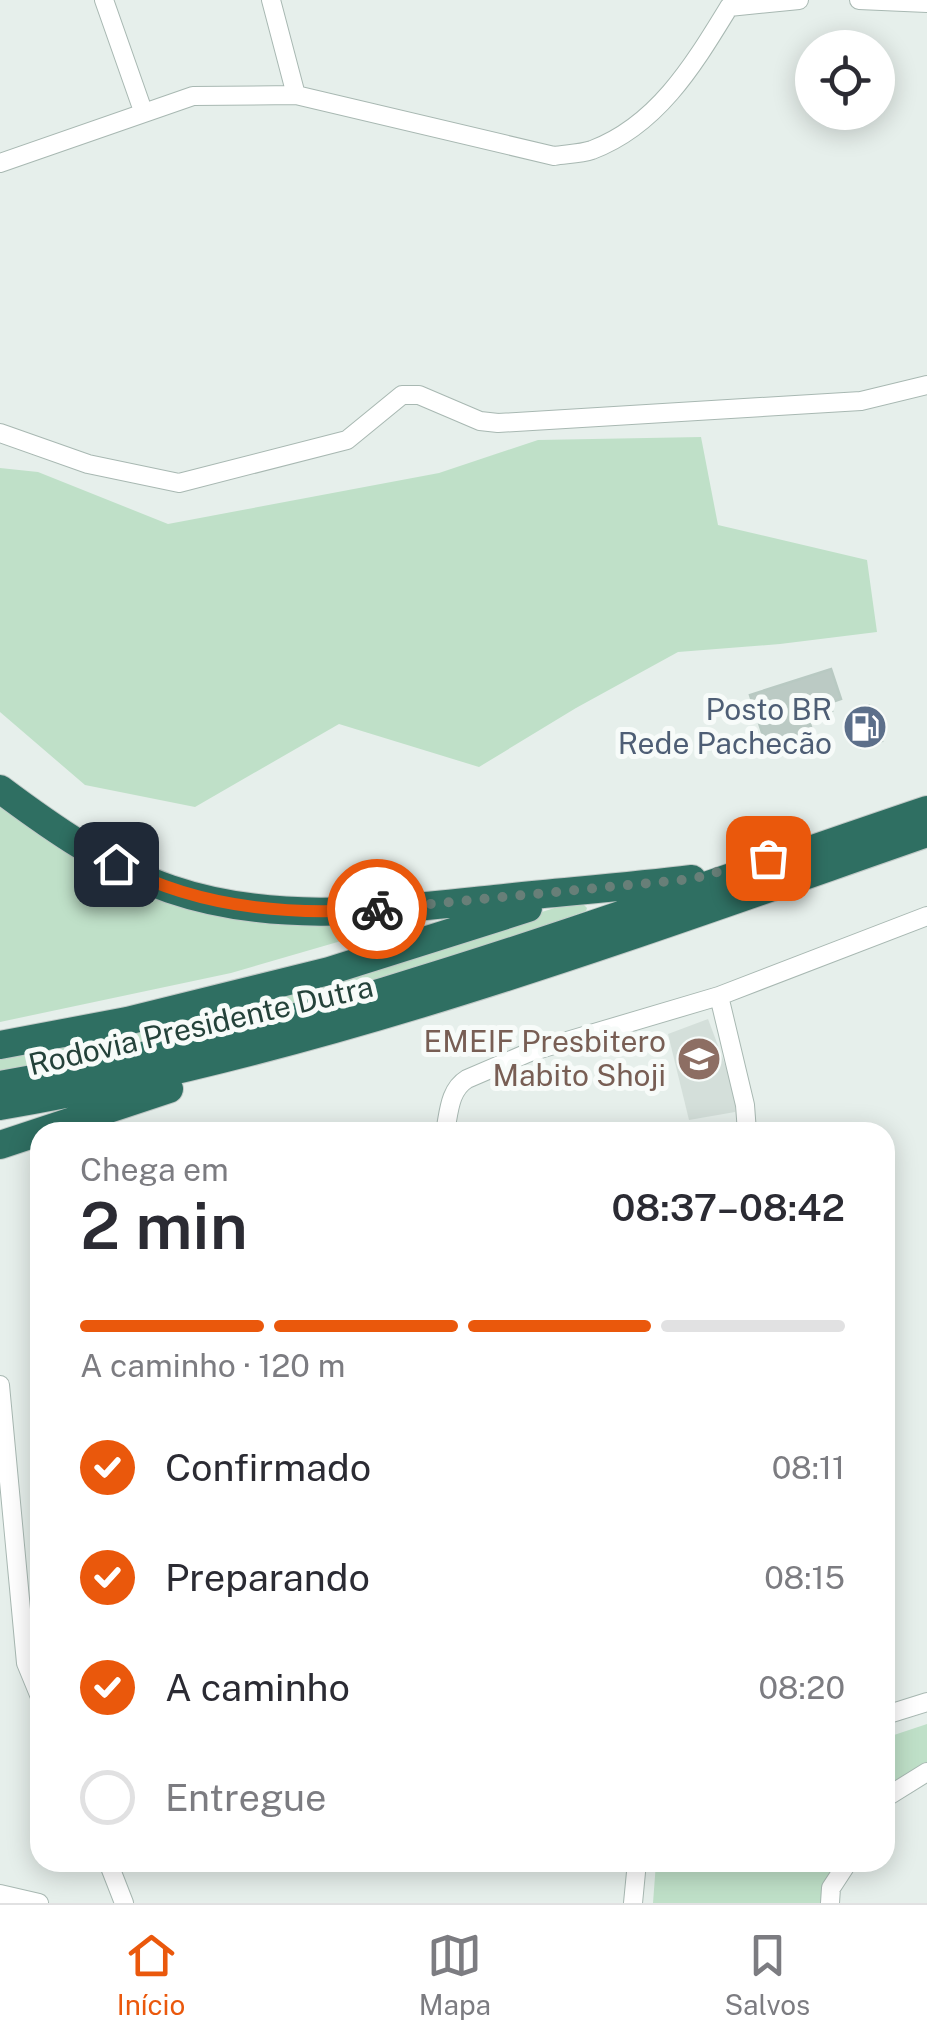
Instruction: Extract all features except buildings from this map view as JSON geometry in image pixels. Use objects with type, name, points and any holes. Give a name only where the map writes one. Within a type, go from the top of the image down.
[{"type":"highway","points":[[0,792],[138,876],[212,900],[261,909],[311,912],[692,879],[844,838]]},
{"type":"highway","name":"Rodovia Presidente Dutra","points":[[0,1085],[168,1051],[350,1003],[486,962],[927,810]]},
{"type":"highway","name":"Rodovia Presidente Dutra","points":[[0,1106],[236,1057],[430,1004],[927,834]]},
{"type":"highway","points":[[0,1045],[127,1020],[328,971],[581,890]]},
{"type":"highway","points":[[65,1122],[294,1052],[430,1004]]},
{"type":"highway","points":[[0,1145],[30,1134]]},
{"type":"street","points":[[104,0],[142,111]]},
{"type":"street","points":[[271,0],[296,96]]},
{"type":"street","points":[[0,162],[193,96],[296,96],[554,156],[590,151],[642,123],[689,71],[729,4],[799,0]]},
{"type":"street","points":[[859,0],[927,3]]},
{"type":"street","points":[[0,433],[88,464],[179,483],[347,440],[395,399],[410,394],[498,423],[860,401],[927,385]]},
{"type":"street","points":[[447,1122],[458,1084],[530,1052],[719,996],[927,916]]},
{"type":"street","points":[[719,996],[746,1122]]},
{"type":"street","points":[[0,1385],[30,1672]]},
{"type":"street","points":[[895,1712],[927,1702]]},
{"type":"street","points":[[895,1792],[927,1772]]},
{"type":"street","points":[[112,1872],[124,1903]]},
{"type":"street","points":[[634,1903],[636,1872]]},
{"type":"street","points":[[830,1903],[831,1888],[841,1872]]},
{"type":"street","points":[[0,1894],[39,1903]]},
{"type":"shaded area","name":"EMEIF Presbitero Mabito Shoji","points":[[708,1019],[735,1091],[735,1112],[689,1120],[668,1034]]},
{"type":"green space","points":[[701,437],[718,525],[867,560],[877,632],[678,652],[479,767],[339,724],[195,807],[85,785],[0,712],[0,468],[38,472],[168,524],[439,473],[538,440]]},
{"type":"green space","points":[[0,806],[148,892],[441,912],[231,973],[0,1022]]},
{"type":"green space","points":[[579,900],[586,911],[442,962],[301,1005],[0,1072],[0,1056],[493,928]]},
{"type":"green space","points":[[927,1724],[927,1774],[895,1794],[895,1735]]},
{"type":"green space","points":[[655,1872],[832,1872],[820,1903],[653,1903]]},
{"type":"way so far","points":[[377,909],[692,879],[768,858]]},
{"type":"place","name":"Posto BR Rede Pachecão","points":[[865,727]]},
{"type":"place","name":"EMEIF Presbitero Mabito Shoji","points":[[699,1059]]},
{"type":"route","points":[[116,864],[172,890],[236,905],[311,912],[377,909]]}]
